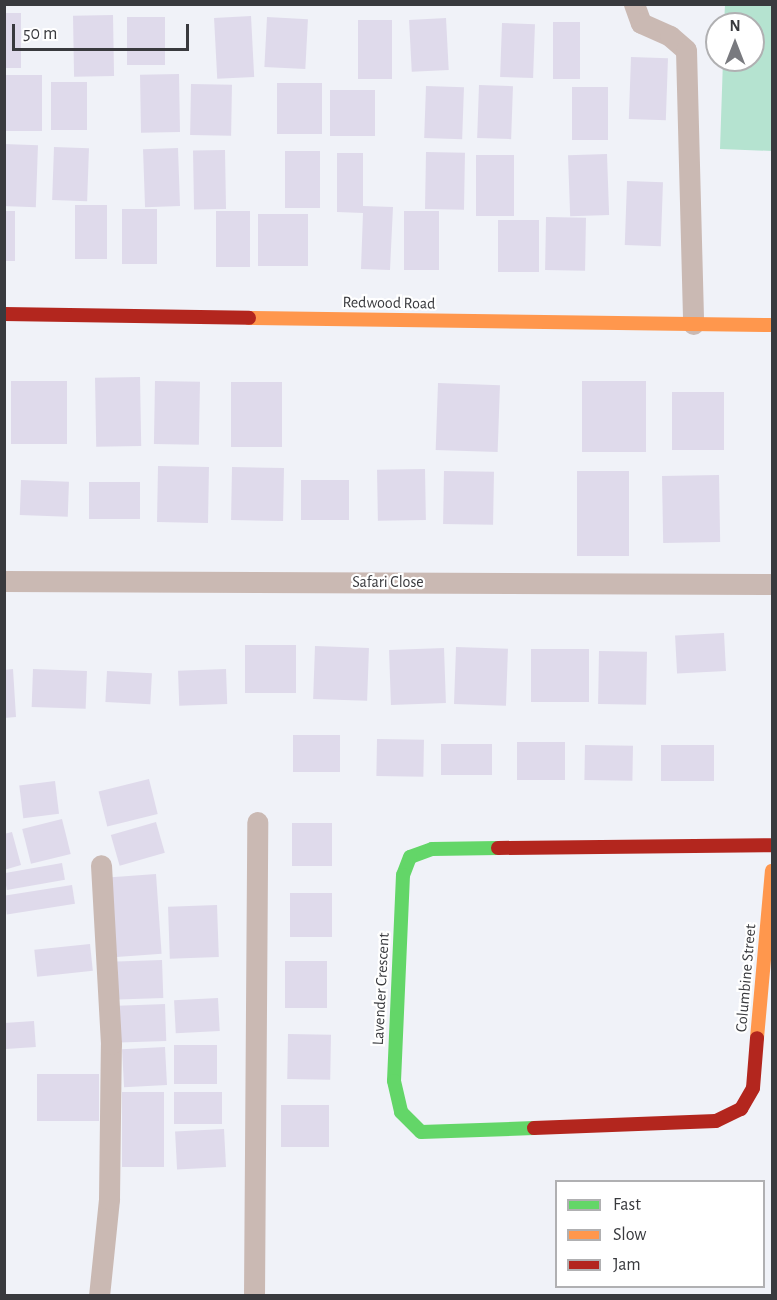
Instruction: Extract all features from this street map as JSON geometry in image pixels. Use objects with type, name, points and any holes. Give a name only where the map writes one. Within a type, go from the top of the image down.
[{"type":"street","points":[[634,4],[641,23],[670,36],[686,50],[693,324]]},
{"type":"street","name":"Redwood Road","points":[[4,314],[772,325]]},
{"type":"street","name":"Safari Close","points":[[4,581],[772,584]]},
{"type":"street","points":[[255,1296],[258,822]]},
{"type":"street","name":"Lavender Crescent","points":[[753,1088],[741,1109],[716,1122],[421,1132],[401,1112],[394,1081],[403,875],[410,856],[432,849],[772,845]]},
{"type":"street","points":[[99,1296],[109,1198],[111,1044],[101,865]]},
{"type":"street","name":"Columbine Street","points":[[753,1088],[772,871]]},
{"type":"green space","points":[[725,5],[772,5],[772,151],[720,149],[723,72],[765,72],[765,12],[725,12]]},
{"type":"building","points":[[4,13],[21,13],[21,68],[4,68]]},
{"type":"building","points":[[113,15],[114,76],[74,77],[73,16]]},
{"type":"building","points":[[251,16],[254,77],[217,79],[214,18]]},
{"type":"building","points":[[127,17],[165,17],[165,65],[127,65]]},
{"type":"building","points":[[267,17],[308,19],[305,69],[264,67]]},
{"type":"building","points":[[446,18],[449,70],[412,72],[409,20]]},
{"type":"building","points":[[358,20],[392,20],[392,79],[358,79]]},
{"type":"building","points":[[553,22],[580,22],[580,79],[553,79]]},
{"type":"building","points":[[502,23],[535,24],[533,78],[500,77]]},
{"type":"building","points":[[631,57],[668,58],[666,120],[629,119]]},
{"type":"building","points":[[179,74],[180,132],[141,133],[140,75]]},
{"type":"building","points":[[4,75],[42,75],[42,131],[4,131]]},
{"type":"building","points":[[51,82],[87,82],[87,130],[51,130]]},
{"type":"building","points":[[277,83],[322,83],[322,134],[277,134]]},
{"type":"building","points":[[191,84],[232,85],[231,136],[190,135]]},
{"type":"building","points":[[479,85],[513,86],[511,139],[477,138]]},
{"type":"building","points":[[426,86],[464,87],[462,139],[424,138]]},
{"type":"building","points":[[572,87],[608,87],[608,140],[572,140]]},
{"type":"building","points":[[330,90],[375,90],[375,136],[330,136]]},
{"type":"building","points":[[4,144],[38,145],[36,207],[4,206]]},
{"type":"building","points":[[54,147],[89,148],[87,201],[52,200]]},
{"type":"building","points":[[178,148],[180,206],[145,207],[143,149]]},
{"type":"building","points":[[225,150],[226,209],[194,210],[193,151]]},
{"type":"building","points":[[285,151],[320,151],[320,208],[285,208]]},
{"type":"building","points":[[426,152],[465,153],[464,210],[425,209]]},
{"type":"building","points":[[337,153],[363,153],[363,206],[393,207],[390,270],[361,269],[363,213],[337,212]]},
{"type":"building","points":[[607,154],[609,215],[570,216],[568,155]]},
{"type":"building","points":[[476,155],[514,155],[514,216],[476,216]]},
{"type":"building","points":[[627,181],[663,182],[661,246],[625,245]]},
{"type":"building","points":[[75,205],[107,205],[107,259],[75,259]]},
{"type":"building","points":[[122,209],[157,209],[157,264],[122,264]]},
{"type":"building","points":[[4,211],[15,211],[15,261],[4,261]]},
{"type":"building","points":[[216,211],[250,211],[250,267],[216,267]]},
{"type":"building","points":[[404,211],[439,211],[439,270],[404,270]]},
{"type":"building","points":[[258,214],[308,214],[308,266],[258,266]]},
{"type":"building","points":[[546,217],[586,218],[585,271],[545,270]]},
{"type":"building","points":[[498,220],[539,220],[539,272],[498,272]]},
{"type":"building","points":[[140,377],[141,446],[96,447],[95,378]]},
{"type":"building","points":[[11,381],[67,381],[67,444],[11,444]]},
{"type":"building","points":[[155,381],[200,382],[199,445],[154,444]]},
{"type":"building","points":[[582,381],[646,381],[646,452],[582,452]]},
{"type":"building","points":[[231,382],[282,382],[282,447],[231,447]]},
{"type":"building","points":[[438,383],[500,385],[498,452],[436,450]]},
{"type":"building","points":[[672,392],[724,392],[724,450],[672,450]]},
{"type":"building","points":[[158,466],[209,467],[208,523],[157,522]]},
{"type":"building","points":[[232,467],[284,468],[283,521],[231,520]]},
{"type":"building","points":[[425,469],[426,520],[378,521],[377,470]]},
{"type":"building","points":[[444,471],[494,472],[493,525],[443,524]]},
{"type":"building","points":[[577,471],[629,471],[629,556],[577,556]]},
{"type":"building","points":[[719,475],[720,542],[663,543],[662,476]]},
{"type":"building","points":[[21,480],[69,482],[68,517],[20,515]]},
{"type":"building","points":[[301,480],[349,480],[349,520],[301,520]]},
{"type":"building","points":[[89,482],[140,482],[140,519],[89,519]]},
{"type":"building","points":[[724,633],[726,671],[677,674],[675,636]]},
{"type":"building","points":[[245,645],[296,645],[296,693],[245,693]]},
{"type":"building","points":[[315,646],[369,648],[367,701],[313,699]]},
{"type":"building","points":[[456,647],[508,649],[506,706],[454,704]]},
{"type":"building","points":[[444,648],[446,703],[391,705],[389,650]]},
{"type":"building","points":[[531,649],[589,649],[589,702],[531,702]]},
{"type":"building","points":[[599,651],[647,652],[646,705],[598,704]]},
{"type":"building","points":[[13,669],[16,717],[4,718],[4,670]]},
{"type":"building","points":[[33,669],[87,671],[86,709],[32,707]]},
{"type":"building","points":[[226,669],[227,704],[179,706],[178,671]]},
{"type":"building","points":[[107,671],[152,673],[150,704],[105,702]]},
{"type":"building","points":[[293,735],[340,735],[340,772],[293,772]]},
{"type":"building","points":[[377,739],[424,740],[423,777],[376,776]]},
{"type":"building","points":[[517,742],[565,742],[565,780],[517,780]]},
{"type":"building","points":[[441,744],[492,744],[492,775],[441,775]]},
{"type":"building","points":[[585,745],[633,746],[632,781],[584,780]]},
{"type":"building","points":[[661,745],[714,745],[714,781],[661,781]]},
{"type":"building","points":[[149,779],[158,814],[107,827],[99,792]]},
{"type":"building","points":[[55,781],[59,814],[23,818],[19,785]]},
{"type":"building","points":[[62,819],[71,854],[31,864],[22,829]]},
{"type":"building","points":[[156,822],[165,853],[120,866],[111,835]]},
{"type":"building","points":[[292,823],[332,823],[332,866],[292,866]]},
{"type":"building","points":[[12,832],[21,865],[4,870],[4,834]]},
{"type":"building","points":[[62,863],[65,880],[7,890],[4,873]]},
{"type":"building","points":[[156,874],[162,954],[117,957],[111,877]]},
{"type":"building","points":[[72,885],[75,904],[7,915],[4,896]]},
{"type":"building","points":[[290,893],[332,893],[332,937],[290,937]]},
{"type":"building","points":[[217,905],[219,957],[170,959],[168,907]]},
{"type":"building","points":[[90,944],[93,971],[37,977],[34,950]]},
{"type":"building","points":[[162,960],[163,998],[118,1000],[117,962]]},
{"type":"building","points":[[285,961],[327,961],[327,1008],[285,1008]]},
{"type":"building","points":[[218,998],[220,1031],[176,1033],[174,1000]]},
{"type":"building","points":[[165,1004],[166,1041],[119,1043],[118,1006]]},
{"type":"building","points":[[34,1021],[36,1047],[6,1049],[4,1023]]},
{"type":"building","points":[[288,1034],[331,1035],[330,1080],[287,1079]]},
{"type":"building","points":[[174,1045],[217,1045],[217,1084],[174,1084]]},
{"type":"building","points":[[165,1047],[167,1085],[124,1087],[122,1049]]},
{"type":"building","points":[[37,1074],[99,1074],[99,1121],[37,1121]]},
{"type":"building","points":[[122,1092],[164,1092],[164,1167],[122,1167]]},
{"type":"building","points":[[174,1092],[222,1092],[222,1124],[174,1124]]},
{"type":"building","points":[[281,1105],[329,1105],[329,1147],[281,1147]]},
{"type":"building","points":[[224,1129],[226,1167],[177,1170],[175,1132]]},
{"type":"traffic: fast","points":[[498,848],[432,849],[410,857],[403,875],[394,1081],[401,1112],[421,1132],[534,1128]]},
{"type":"traffic: slow","points":[[249,318],[772,325]]},
{"type":"traffic: slow","points":[[757,1038],[772,871]]},
{"type":"traffic: jam","points":[[4,314],[249,318]]},
{"type":"traffic: jam","points":[[498,848],[772,845]]},
{"type":"traffic: jam","points":[[534,1128],[716,1121],[741,1109],[753,1088],[757,1038]]}]
